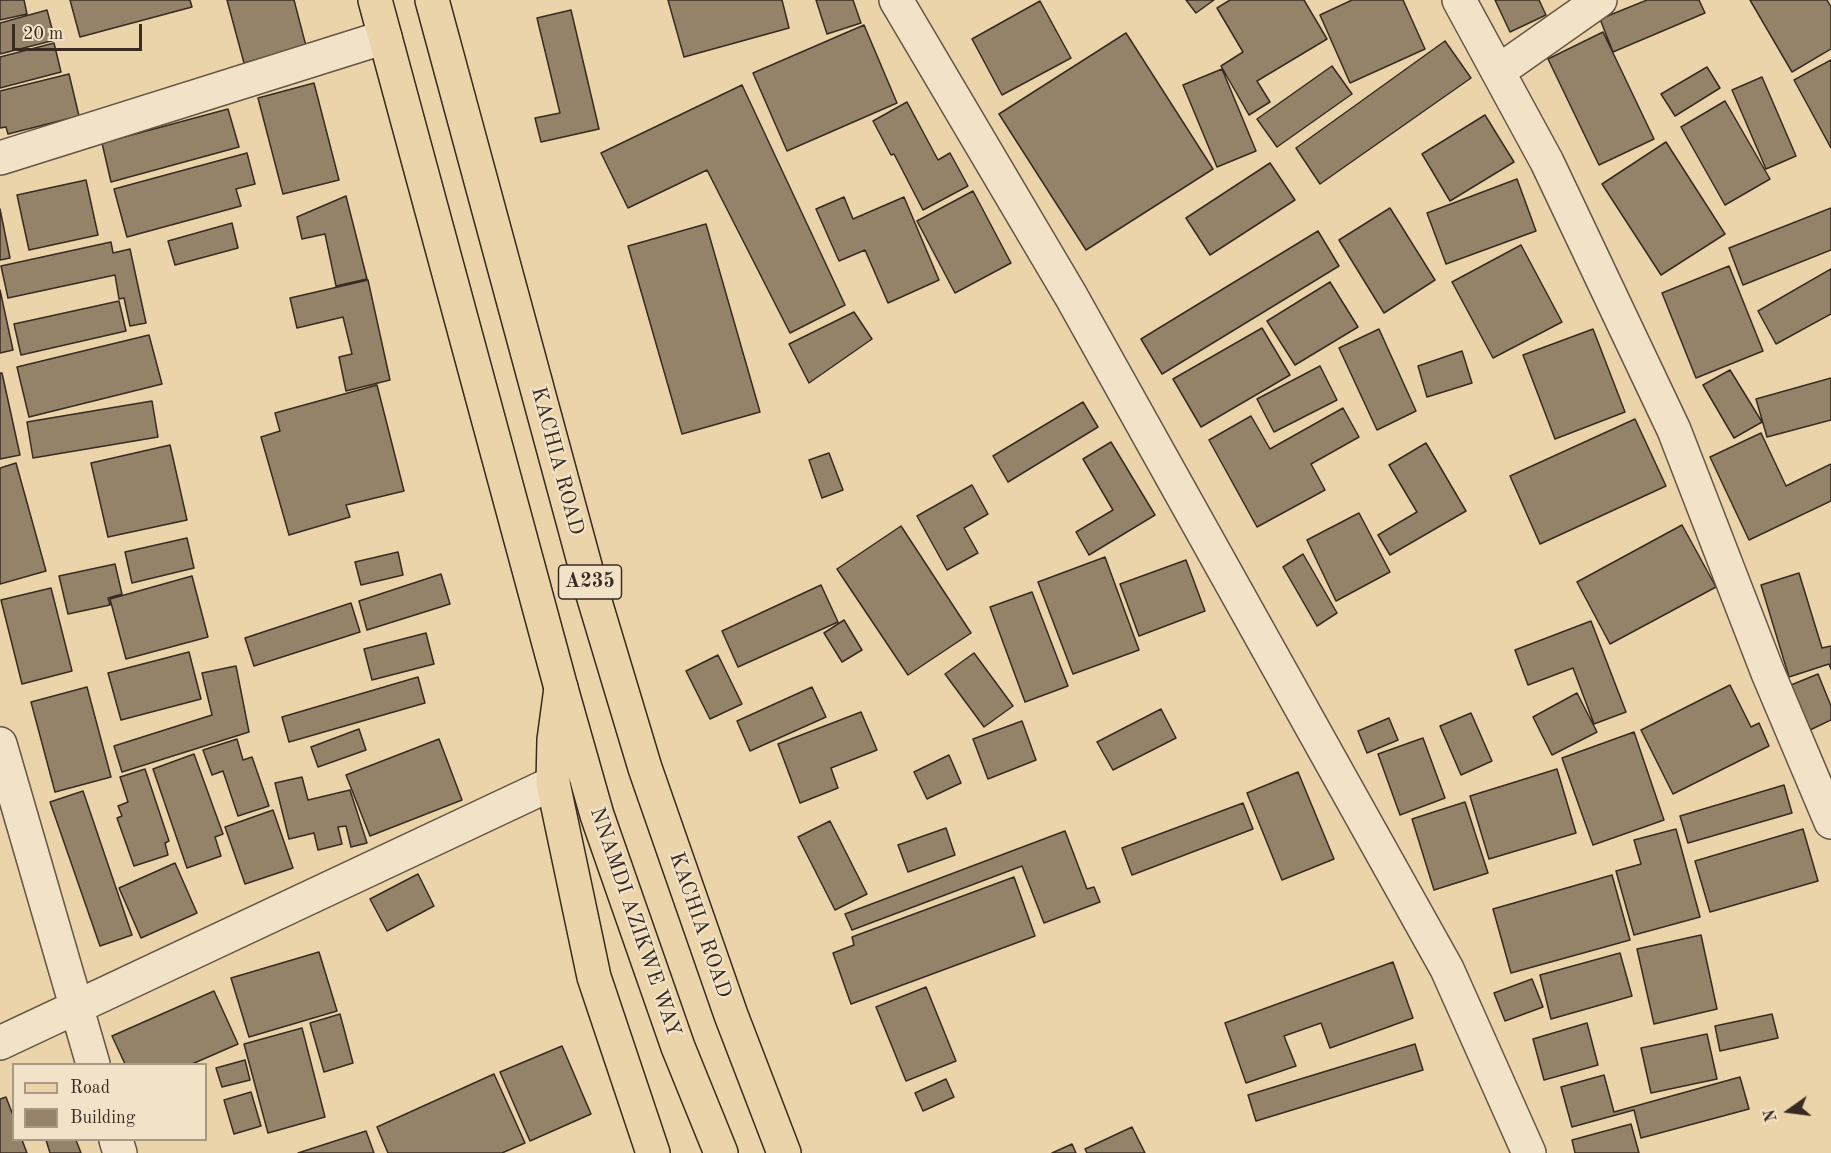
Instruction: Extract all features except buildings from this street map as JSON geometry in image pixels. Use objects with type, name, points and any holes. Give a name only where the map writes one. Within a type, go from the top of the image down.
[{"type":"main road","name":"A235","points":[[375,0],[561,688]]},
{"type":"main road","name":"KACHIA ROAD","points":[[432,0],[593,595],[642,757],[731,1015],[784,1153]]},
{"type":"main road","points":[[561,688],[554,740],[553,783],[594,977],[653,1153]]},
{"type":"main road","name":"NNAMDI AZIKWE WAY","points":[[561,688],[597,815],[678,1047],[721,1153]]},
{"type":"street","points":[[896,0],[1077,306],[1448,969],[1529,1153]]},
{"type":"street","points":[[1459,0],[1547,162],[1674,430],[1768,673],[1831,822]]},
{"type":"street","points":[[1499,71],[1600,0]]},
{"type":"street","points":[[0,158],[385,37]]},
{"type":"street","points":[[0,744],[92,1063]]},
{"type":"street","points":[[0,1043],[553,783]]}]
